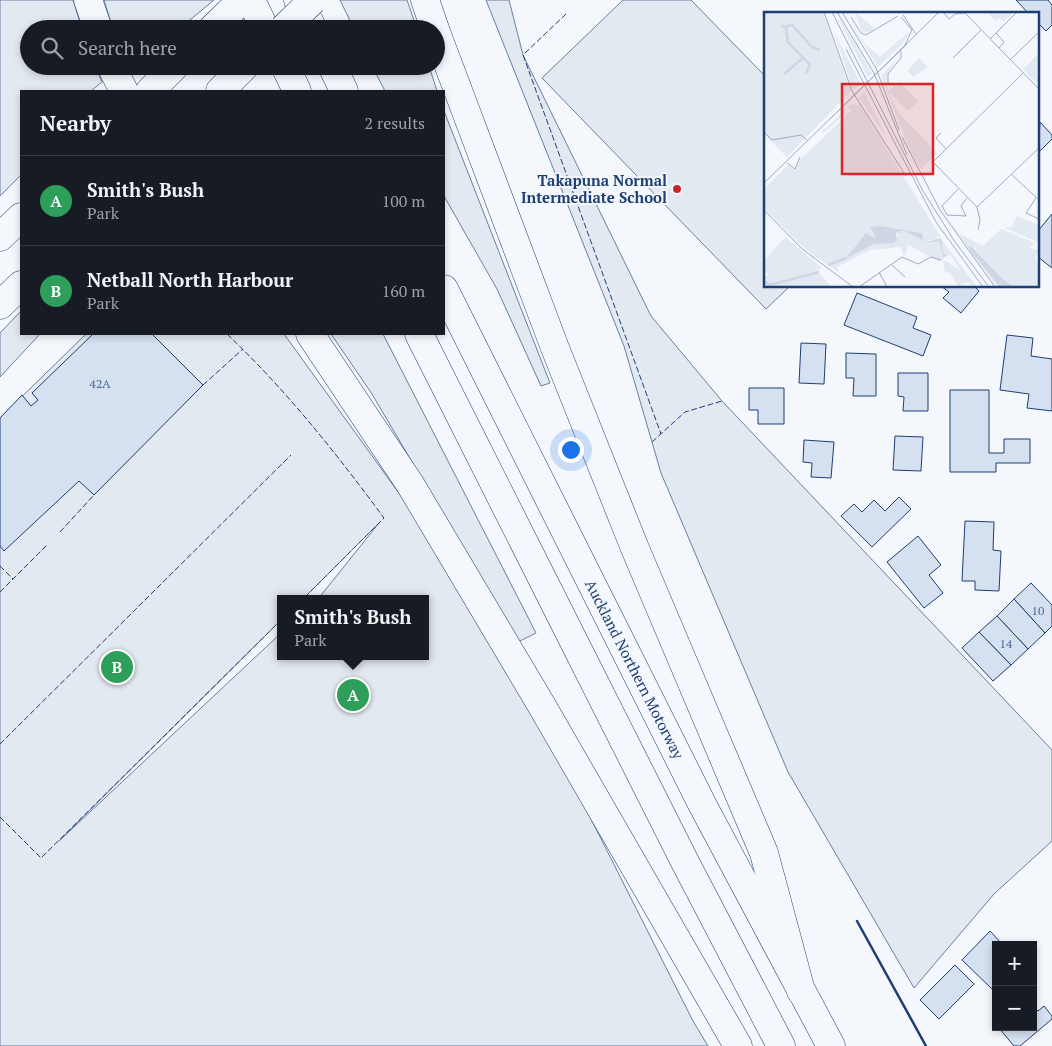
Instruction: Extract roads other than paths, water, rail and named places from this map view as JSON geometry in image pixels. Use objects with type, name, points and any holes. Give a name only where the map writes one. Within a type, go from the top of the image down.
[{"type":"main road","points":[[88,0],[95,20]]},
{"type":"main road","points":[[221,20],[242,0]]},
{"type":"main road","points":[[251,0],[261,20]]},
{"type":"main road","points":[[298,0],[308,20]]},
{"type":"main road","points":[[292,20],[313,0]]},
{"type":"main road","points":[[425,0],[432,20]]},
{"type":"main road","points":[[445,56],[554,348],[634,546],[764,853],[801,991]]},
{"type":"main road","points":[[116,75],[123,90]]},
{"type":"main road","points":[[151,90],[166,75]]},
{"type":"main road","points":[[289,75],[297,90]]},
{"type":"main road","points":[[336,75],[344,90]]},
{"type":"main road","points":[[0,237],[20,218]]},
{"type":"main road","points":[[0,306],[20,286]]},
{"type":"main road","name":"Auckland Northern Motorway","points":[[445,291],[702,804],[831,1046]]},
{"type":"main road","points":[[311,335],[415,493],[542,706],[738,1046]]},
{"type":"main road","points":[[420,335],[680,853],[781,1046]]},
{"type":"place","name":"Takapuna Normal Intermediate School","points":[[677,189]]},
{"type":"place","name":"Netball North Harbour","points":[[117,667]]},
{"type":"place","name":"Smith's Bush","points":[[353,695]]}]
